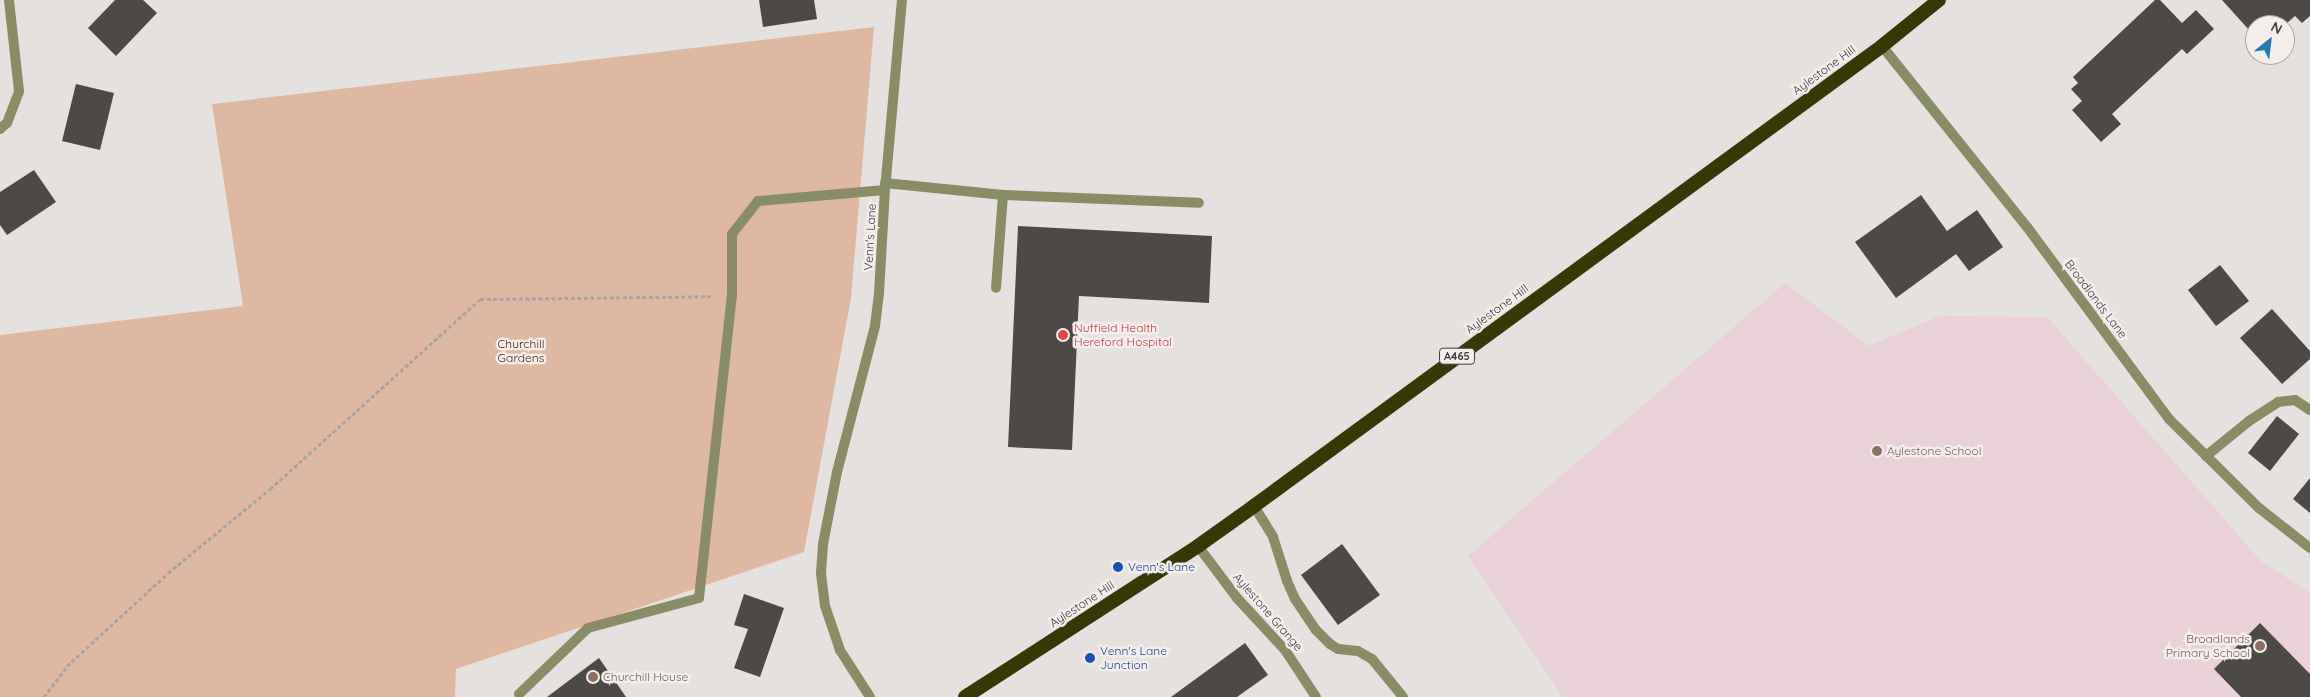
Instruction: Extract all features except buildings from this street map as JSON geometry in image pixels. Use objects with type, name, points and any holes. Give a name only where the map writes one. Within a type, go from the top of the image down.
[{"type":"highway","name":"Aylestone Hill","points":[[965,697],[981,693],[1254,506],[1882,46],[1938,0]]},
{"type":"street","points":[[0,129],[8,123],[19,91],[9,0]]},
{"type":"street","name":"Venn's Lane","points":[[870,697],[840,650],[825,606],[821,573],[823,544],[837,472],[874,326],[879,293],[885,187],[902,0]]},
{"type":"street","name":"Broadlands Lane","points":[[1882,46],[2027,227],[2169,419],[2259,508],[2310,548]]},
{"type":"street","points":[[519,694],[588,628],[699,598],[732,296],[732,234],[758,200],[885,187],[1003,195],[1199,203]]},
{"type":"street","points":[[996,288],[1003,195]]},
{"type":"street","points":[[2206,456],[2249,421],[2278,402],[2295,400],[2310,410]]},
{"type":"street","points":[[1254,506],[1273,538],[1295,599],[1316,630],[1338,649],[1358,651],[1372,658],[1403,697]]},
{"type":"street","name":"Aylestone Grange","points":[[1198,546],[1237,598],[1285,650],[1316,697]]},
{"type":"path","points":[[44,697],[67,666],[168,573],[270,489],[480,299],[732,296]]},
{"type":"shaded area","name":"Aylestone School","points":[[1785,283],[1869,346],[1940,316],[2047,317],[2260,560],[2310,593],[2310,697],[1563,697],[1468,556]]},
{"type":"green space","name":"Churchill Gardens","points":[[874,27],[851,298],[804,552],[456,669],[455,697],[0,697],[0,335],[243,306],[212,104]]},
{"type":"place","name":"Nuffield Health Hereford Hospital","points":[[1063,335]]},
{"type":"place","name":"Aylestone School","points":[[1877,451]]},
{"type":"place","name":"Venn's Lane","points":[[1118,567]]},
{"type":"place","name":"Broadlands Primary School","points":[[2260,646]]},
{"type":"place","name":"Venn's Lane Junction","points":[[1090,658]]},
{"type":"place","name":"Churchill House","points":[[593,677]]}]
